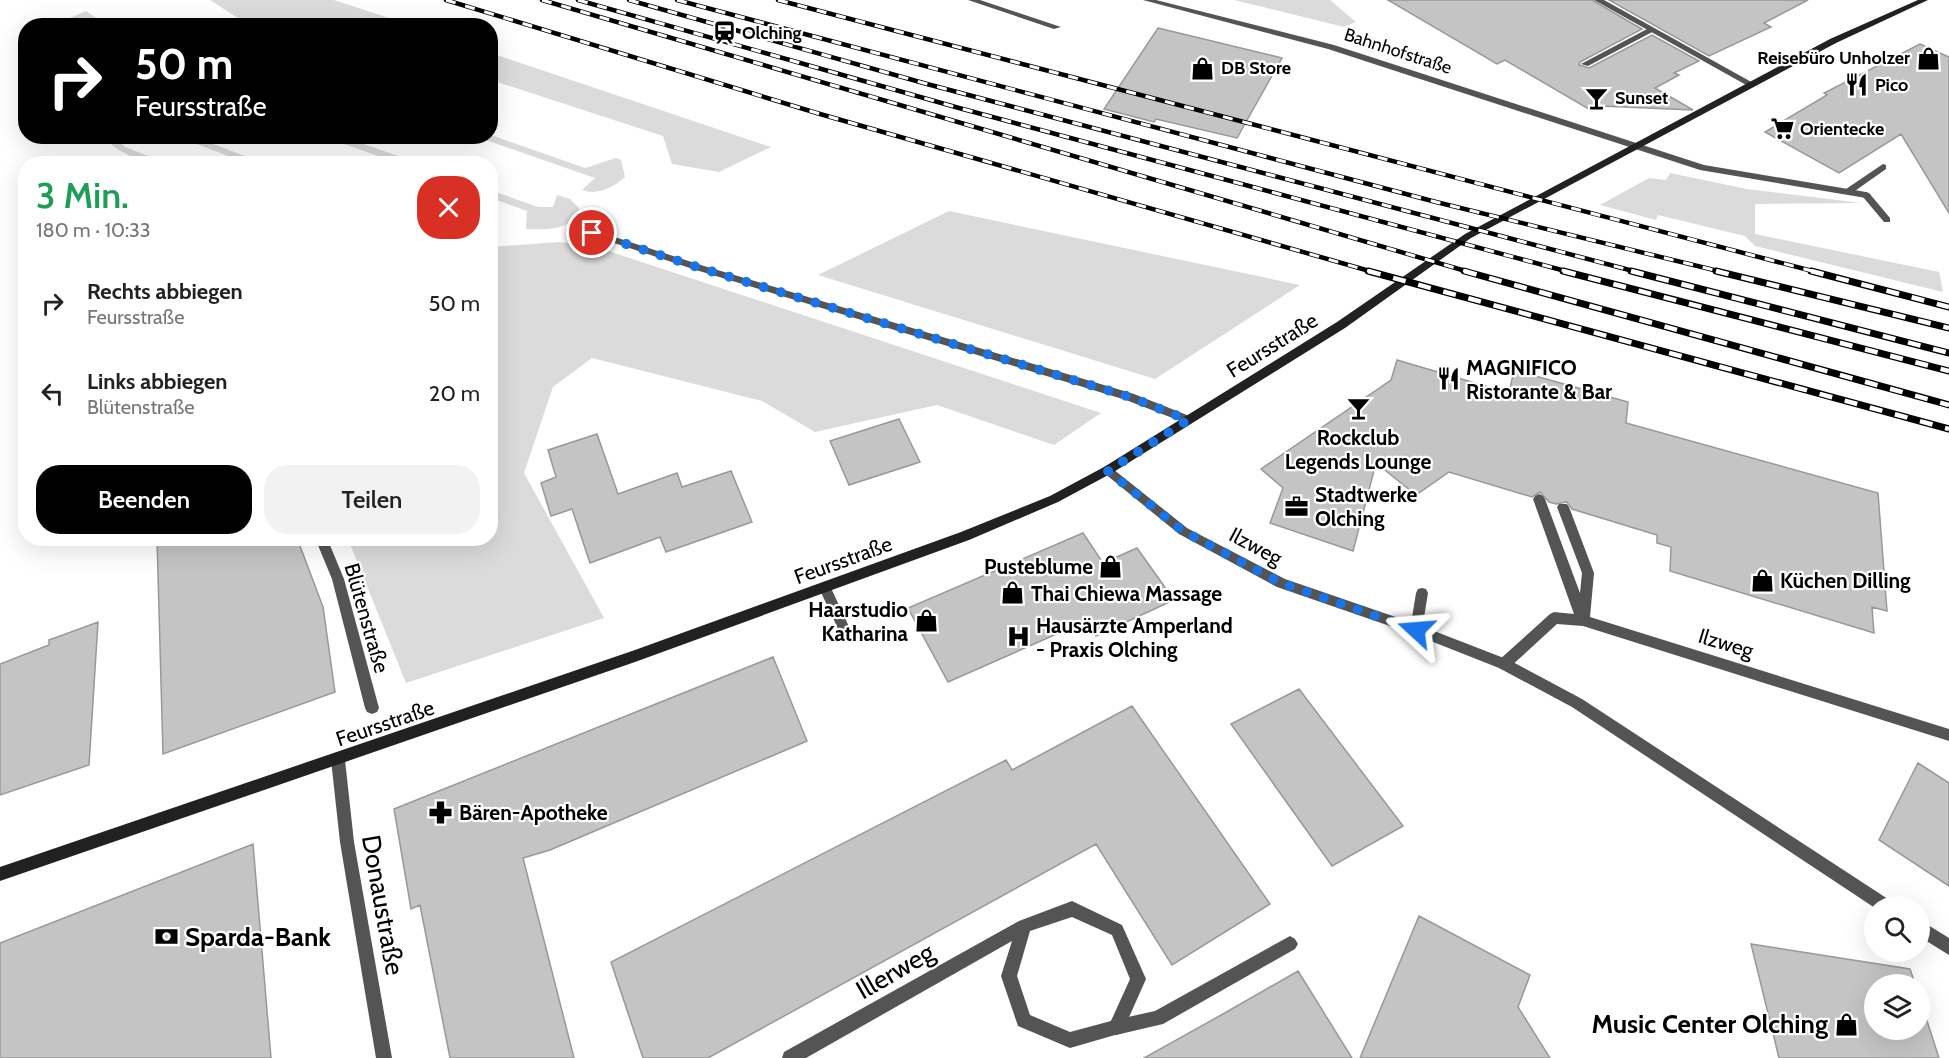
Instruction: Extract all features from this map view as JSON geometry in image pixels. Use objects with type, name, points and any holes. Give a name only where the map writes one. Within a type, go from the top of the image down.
[{"type":"street","points":[[972,0],[1057,27]]},
{"type":"street","name":"Bahnhofstraße","points":[[1148,0],[1331,47],[1703,168],[1866,195],[1887,220]]},
{"type":"street","points":[[1598,0],[1751,84]]},
{"type":"street","name":"Feursstraße","points":[[0,874],[338,760],[825,588],[975,532],[1054,499],[1108,471],[1341,325],[1468,236],[1833,41],[1924,0]]},
{"type":"street","points":[[1585,64],[1652,30]]},
{"type":"street","points":[[1849,191],[1882,167]]},
{"type":"street","points":[[592,233],[700,268],[1130,397],[1188,420]]},
{"type":"street","name":"Ilzweg","points":[[1108,471],[1183,531],[1281,583],[1416,630],[1504,664],[1577,703],[1871,896]]},
{"type":"street","points":[[1539,499],[1582,620]]},
{"type":"street","points":[[1563,507],[1588,573],[1582,620]]},
{"type":"street","name":"Blütenstraße","points":[[324,546],[338,579],[372,708]]},
{"type":"street","points":[[825,588],[845,631]]},
{"type":"street","points":[[1416,630],[1422,593]]},
{"type":"street","name":"Ilzweg","points":[[1504,664],[1554,618],[1582,620],[1949,735]]},
{"type":"street","name":"Donaustraße","points":[[338,760],[347,842],[384,1058]]},
{"type":"street","name":"Illerweg","points":[[790,1058],[1024,926],[1072,909],[1117,930],[1138,979],[1116,1027]]},
{"type":"street","points":[[1024,926],[1009,976],[1024,1020],[1070,1040],[1157,1018],[1290,944]]},
{"type":"street","points":[[1930,935],[1949,947]]},
{"type":"shaded area","points":[[210,0],[334,0],[389,18],[238,18]]},
{"type":"shaded area","points":[[1234,0],[1330,0],[1356,22],[1344,27]]},
{"type":"shaded area","points":[[86,11],[96,18],[70,18]]},
{"type":"shaded area","points":[[498,55],[771,147],[719,172],[672,164],[663,136],[498,82]]},
{"type":"shaded area","points":[[498,137],[585,168],[616,158],[621,160],[625,177],[616,184],[605,190],[594,192],[582,190],[595,178],[497,144]]},
{"type":"shaded area","points":[[111,144],[122,144],[148,156],[130,156]]},
{"type":"shaded area","points":[[197,144],[213,144],[245,156],[228,156]]},
{"type":"shaded area","points":[[344,144],[364,144],[398,156],[378,156]]},
{"type":"shaded area","points":[[1670,173],[1747,189],[1861,203],[1755,204],[1755,234],[1939,272],[1943,292],[1755,246],[1745,236],[1658,215],[1656,220],[1600,205],[1649,178],[1666,180]]},
{"type":"shaded area","points":[[498,193],[538,207],[553,207],[557,195],[570,199],[579,208],[579,215],[568,224],[561,226],[548,229],[526,229],[527,211],[498,201]]},
{"type":"shaded area","points":[[949,211],[1300,285],[1155,379],[818,275]]},
{"type":"shaded area","points":[[560,242],[593,246],[1101,413],[1054,445],[937,405],[815,432],[762,401],[592,358],[553,387],[524,473],[604,618],[406,683],[351,546],[498,546],[498,246]]},
{"type":"building","points":[[1388,0],[1592,0],[1642,29],[1580,62],[1579,65],[1589,68],[1652,35],[1699,61],[1674,73],[1679,75],[1655,88],[1693,110],[1601,106],[1592,111],[1505,60],[1497,64]]},
{"type":"building","points":[[1609,0],[1808,0],[1764,23],[1771,27],[1709,56]]},
{"type":"building","points":[[1158,28],[1282,58],[1237,138],[1156,119],[1154,122],[1104,109]]},
{"type":"building","points":[[1920,44],[1949,57],[1949,213],[1901,134],[1839,173],[1765,132],[1827,95],[1824,93]]},
{"type":"building","points":[[1397,360],[1509,393],[1514,370],[1628,402],[1626,423],[1878,493],[1887,611],[1872,607],[1874,633],[1670,571],[1671,547],[1657,543],[1657,535],[1572,509],[1567,502],[1556,504],[1549,502],[1540,492],[1532,497],[1449,472],[1416,495],[1376,463],[1353,551],[1270,523],[1283,488],[1261,469],[1391,380]]},
{"type":"building","points":[[899,419],[920,462],[849,485],[830,441]]},
{"type":"building","points":[[597,434],[618,494],[677,473],[682,487],[731,471],[752,522],[666,552],[660,537],[590,563],[572,509],[551,516],[541,483],[556,477],[548,450]]},
{"type":"building","points":[[1083,533],[1103,563],[1137,548],[1174,600],[1096,636],[1086,621],[948,682],[908,608]]},
{"type":"building","points":[[157,546],[300,546],[323,607],[335,692],[163,754]]},
{"type":"building","points":[[98,622],[89,765],[0,795],[0,664],[49,645],[49,640]]},
{"type":"building","points":[[773,657],[807,741],[550,850],[523,858],[574,1058],[450,1058],[420,905],[411,909],[394,809]]},
{"type":"building","points":[[1299,689],[1403,826],[1332,866],[1231,724]]},
{"type":"building","points":[[1132,706],[1270,904],[1172,965],[1096,844],[708,1058],[643,1058],[611,962],[1006,760],[1012,770]]},
{"type":"building","points":[[1918,763],[1949,783],[1949,886],[1879,840]]},
{"type":"building","points":[[253,844],[271,1058],[0,1058],[0,943]]},
{"type":"building","points":[[1419,916],[1530,975],[1518,1007],[1550,1058],[1360,1058]]},
{"type":"building","points":[[1751,944],[1910,969],[1912,974],[1864,974],[1864,1040],[1930,1040],[1930,1030],[1939,1058],[1779,1058]]},
{"type":"building","points":[[1298,971],[1352,1058],[1144,1058],[1223,1014]]},
{"type":"railway","points":[[446,0],[820,114],[1373,272]]},
{"type":"railway","points":[[542,0],[1469,272]]},
{"type":"railway","points":[[578,0],[959,108],[1569,272]]},
{"type":"railway","points":[[629,0],[927,84],[1637,272]]},
{"type":"railway","points":[[677,0],[1436,202],[1722,272]]},
{"type":"railway","points":[[778,0],[1816,272]]},
{"type":"railway","points":[[1368,271],[1949,429]]},
{"type":"railway","points":[[1464,271],[1949,405]]},
{"type":"railway","points":[[1563,271],[1949,371]]},
{"type":"railway","points":[[1631,271],[1949,353]]},
{"type":"railway","points":[[1716,271],[1949,328]]},
{"type":"railway","points":[[1811,271],[1949,307]]},
{"type":"place","name":"Olching","points":[[724,33]]},
{"type":"place","name":"Reisebüro Unholzer","points":[[1928,58]]},
{"type":"place","name":"DB Store","points":[[1203,68]]},
{"type":"place","name":"Pico","points":[[1857,85]]},
{"type":"place","name":"Sunset","points":[[1597,98]]},
{"type":"place","name":"Orientecke","points":[[1782,129]]},
{"type":"place","name":"MAGNIFICO Ristorante & Bar","points":[[1448,379]]},
{"type":"place","name":"Rockclub Legends Lounge","points":[[1358,409]]},
{"type":"place","name":"Stadtwerke Olching","points":[[1297,506]]},
{"type":"place","name":"Pusteblume","points":[[1111,566]]},
{"type":"place","name":"Küchen Dilling","points":[[1762,580]]},
{"type":"place","name":"Thai Chiewa Massage","points":[[1013,593]]},
{"type":"place","name":"Haarstudio Katharina","points":[[926,621]]},
{"type":"place","name":"Hausärzte Amperland - Praxis Olching","points":[[1018,637]]},
{"type":"place","name":"Bären-Apotheke","points":[[441,812]]},
{"type":"place","name":"Sparda-Bank","points":[[167,937]]},
{"type":"place","name":"Music Center Olching","points":[[1846,1024]]},
{"type":"route","points":[[592,233],[700,268],[1130,397],[1188,420],[1108,471],[1183,531],[1281,583],[1416,630]]}]
